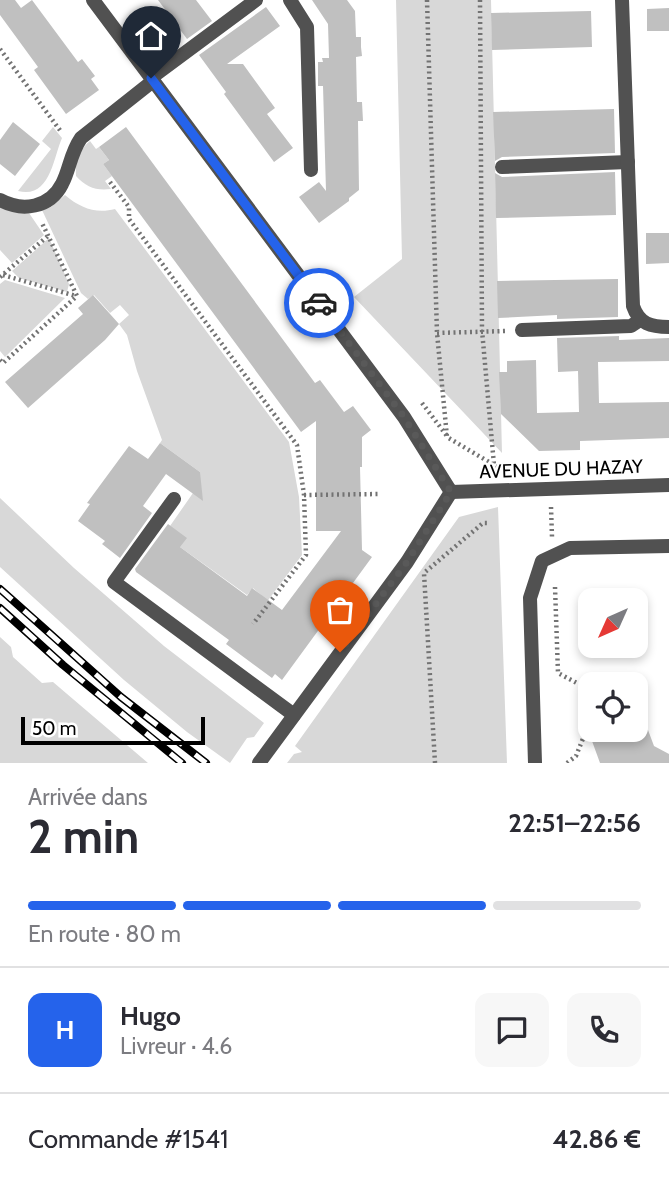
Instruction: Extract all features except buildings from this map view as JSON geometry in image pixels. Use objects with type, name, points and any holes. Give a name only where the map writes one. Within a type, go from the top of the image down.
[{"type":"street","points":[[93,0],[404,417],[451,492],[407,562],[259,763]]},
{"type":"street","points":[[0,200],[13,205],[33,207],[52,198],[63,182],[75,147],[88,131],[256,0]]},
{"type":"street","points":[[290,0],[307,27],[311,170]]},
{"type":"street","points":[[622,0],[632,299],[640,320],[653,327],[669,327]]},
{"type":"street","points":[[502,167],[628,162]]},
{"type":"street","points":[[522,330],[631,326],[640,320]]},
{"type":"street","name":"AVENUE DU HAZAY","points":[[451,492],[669,485]]},
{"type":"street","points":[[174,499],[114,582],[294,715]]},
{"type":"street","points":[[535,763],[530,598],[542,561],[570,548],[669,546]]},
{"type":"path","points":[[427,0],[437,333],[447,437]]},
{"type":"path","points":[[480,0],[482,330],[494,465]]},
{"type":"path","points":[[0,49],[62,134],[75,147]]},
{"type":"path","points":[[110,182],[129,207],[129,219],[297,445],[304,495],[306,555],[253,624]]},
{"type":"path","points":[[1,276],[49,235],[76,296]]},
{"type":"path","points":[[1,276],[76,296]]},
{"type":"path","points":[[0,360],[3,363],[76,296]]},
{"type":"path","points":[[437,333],[522,330]]},
{"type":"path","points":[[422,403],[447,437],[501,469]]},
{"type":"path","points":[[550,488],[558,673],[578,684]]},
{"type":"path","points":[[304,495],[380,494]]},
{"type":"path","points":[[435,763],[424,573],[483,523],[487,523]]},
{"type":"path","points":[[567,763],[576,756],[582,742]]},
{"type":"shaded area","points":[[396,0],[491,0],[502,453],[354,297],[402,259]]},
{"type":"shaded area","points":[[53,127],[62,138],[49,175],[37,189],[29,192],[18,191],[51,149],[42,141]]},
{"type":"shaded area","points":[[90,141],[96,149],[99,147],[109,160],[103,164],[112,176],[105,181],[111,189],[92,187],[76,176],[78,156]]},
{"type":"shaded area","points":[[65,195],[88,209],[115,209],[289,442],[299,497],[302,555],[263,607],[256,602],[261,595],[253,588],[247,595],[180,547],[170,526],[193,493],[200,472],[160,443],[162,440],[127,335],[119,324],[129,315],[120,305],[110,313],[94,295],[88,299],[81,293],[42,210],[51,207]]},
{"type":"shaded area","points":[[0,208],[29,213],[44,235],[12,263],[0,250]]},
{"type":"shaded area","points":[[49,238],[69,284],[67,292],[19,278],[12,271]]},
{"type":"shaded area","points":[[5,280],[65,298],[5,357],[0,351],[0,284]]},
{"type":"shaded area","points":[[0,498],[74,568],[164,646],[264,723],[254,737],[247,738],[230,763],[187,732],[124,680],[0,567]]},
{"type":"shaded area","points":[[498,507],[507,763],[287,763],[294,754],[302,752],[295,746],[459,517]]},
{"type":"shaded area","points":[[0,637],[11,647],[13,657],[42,683],[53,682],[148,763],[0,763]]},
{"type":"railway","points":[[0,589],[121,697],[206,763]]},
{"type":"railway","points":[[0,608],[63,665],[182,763]]},
{"type":"way so far","points":[[319,303],[404,417],[451,492],[407,562],[340,652]]},
{"type":"route","points":[[151,78],[319,303]]}]
